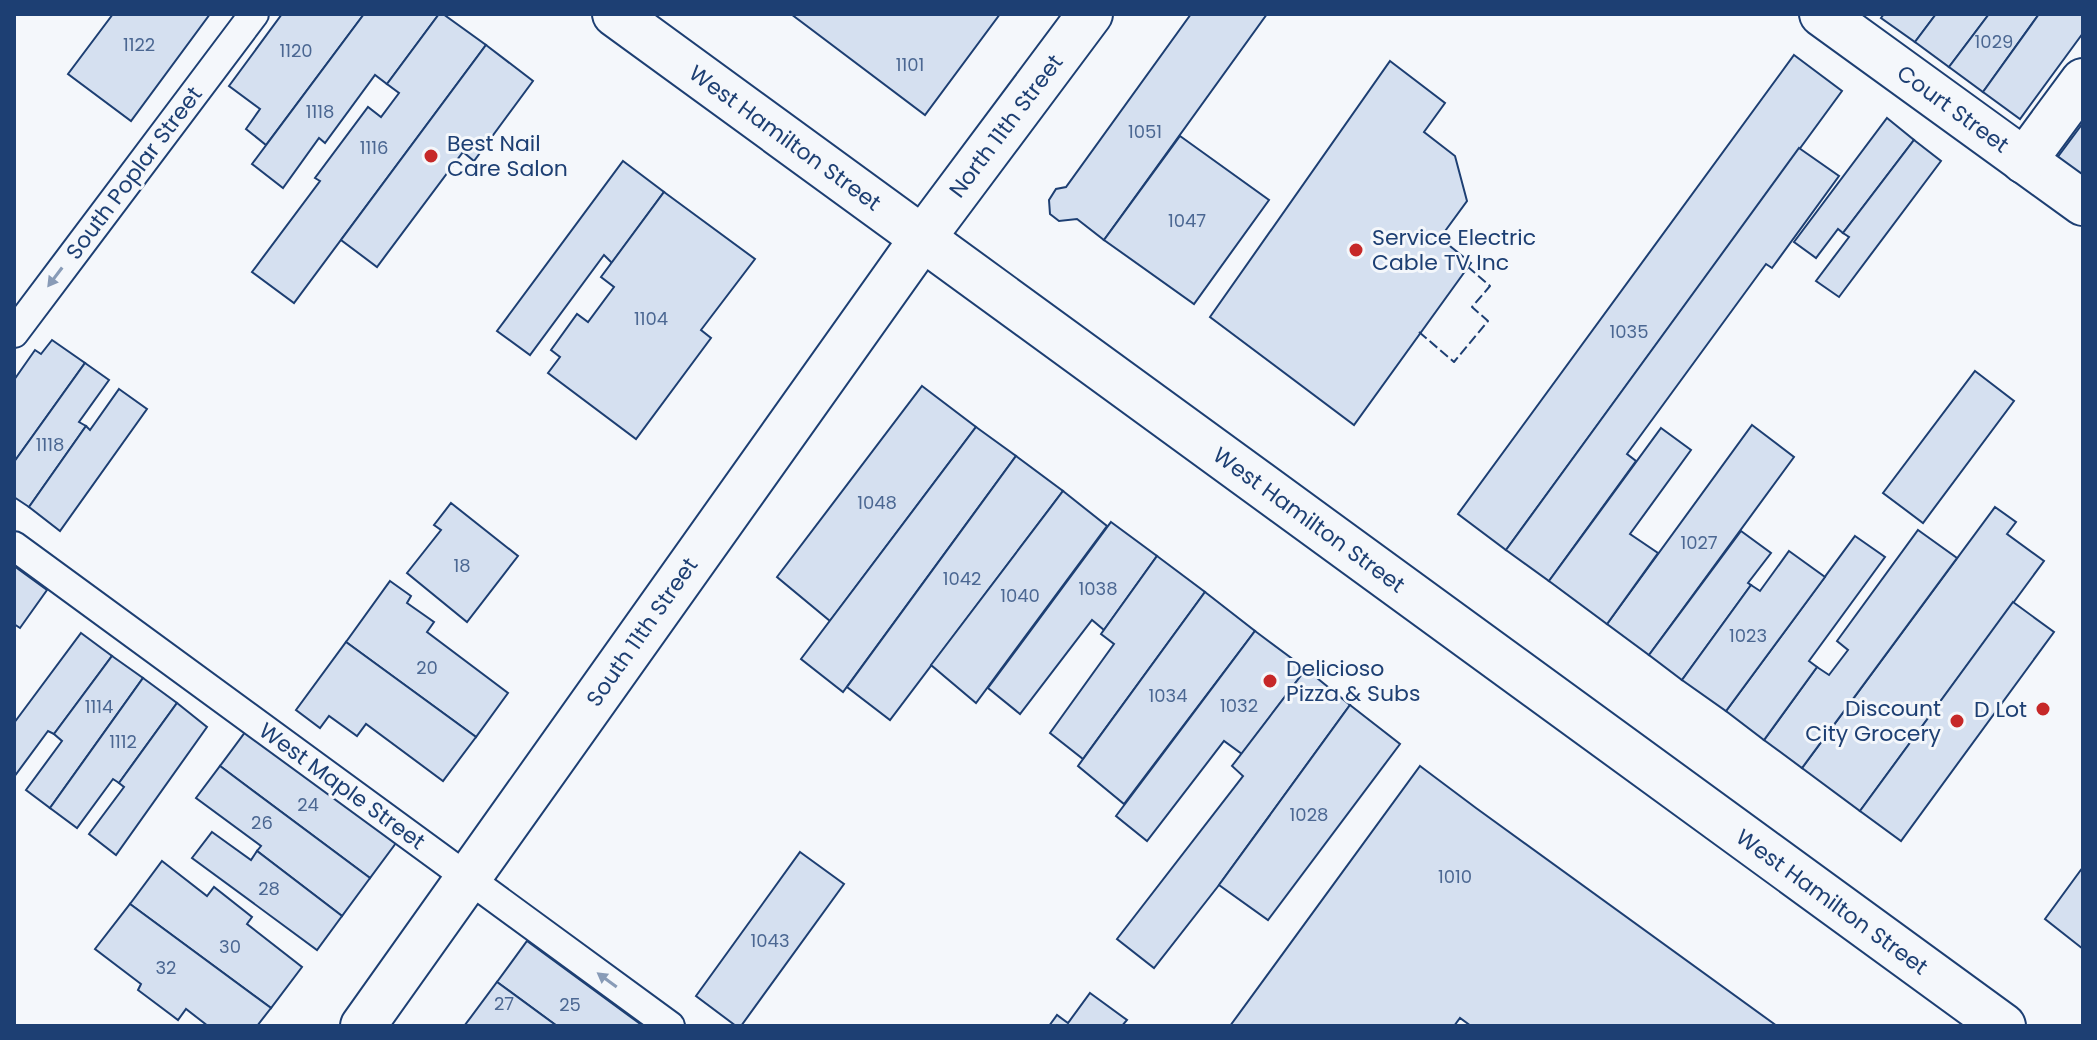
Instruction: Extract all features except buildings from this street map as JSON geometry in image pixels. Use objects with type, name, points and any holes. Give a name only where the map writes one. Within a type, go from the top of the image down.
[{"type":"main road","name":"West Hamilton Street","points":[[615,14],[2003,1026]]},
{"type":"main road","name":"North 11th Street","points":[[922,239],[1090,14]]},
{"type":"main road","name":"Court Street","points":[[1822,14],[2083,203]]},
{"type":"main road","points":[[2024,161],[2083,81]]},
{"type":"main road","name":"South 11th Street","points":[[363,1026],[922,239]]},
{"type":"lane","name":"South Poplar Street","points":[[14,333],[254,14]]},
{"type":"lane","name":"West Maple Street","points":[[14,546],[670,1026]]},
{"type":"fence","points":[[1419,332],[1454,362],[1488,321],[1472,307],[1490,286],[1468,267]]},
{"type":"place","name":"Best Nail Care Salon","points":[[431,156]]},
{"type":"place","name":"Service Electric Cable TV Inc","points":[[1356,250]]},
{"type":"place","name":"Delicioso Pizza & Subs","points":[[1270,681]]},
{"type":"place","name":"D Lot","points":[[2043,709]]},
{"type":"place","name":"Discount City Grocery","points":[[1957,721]]}]
